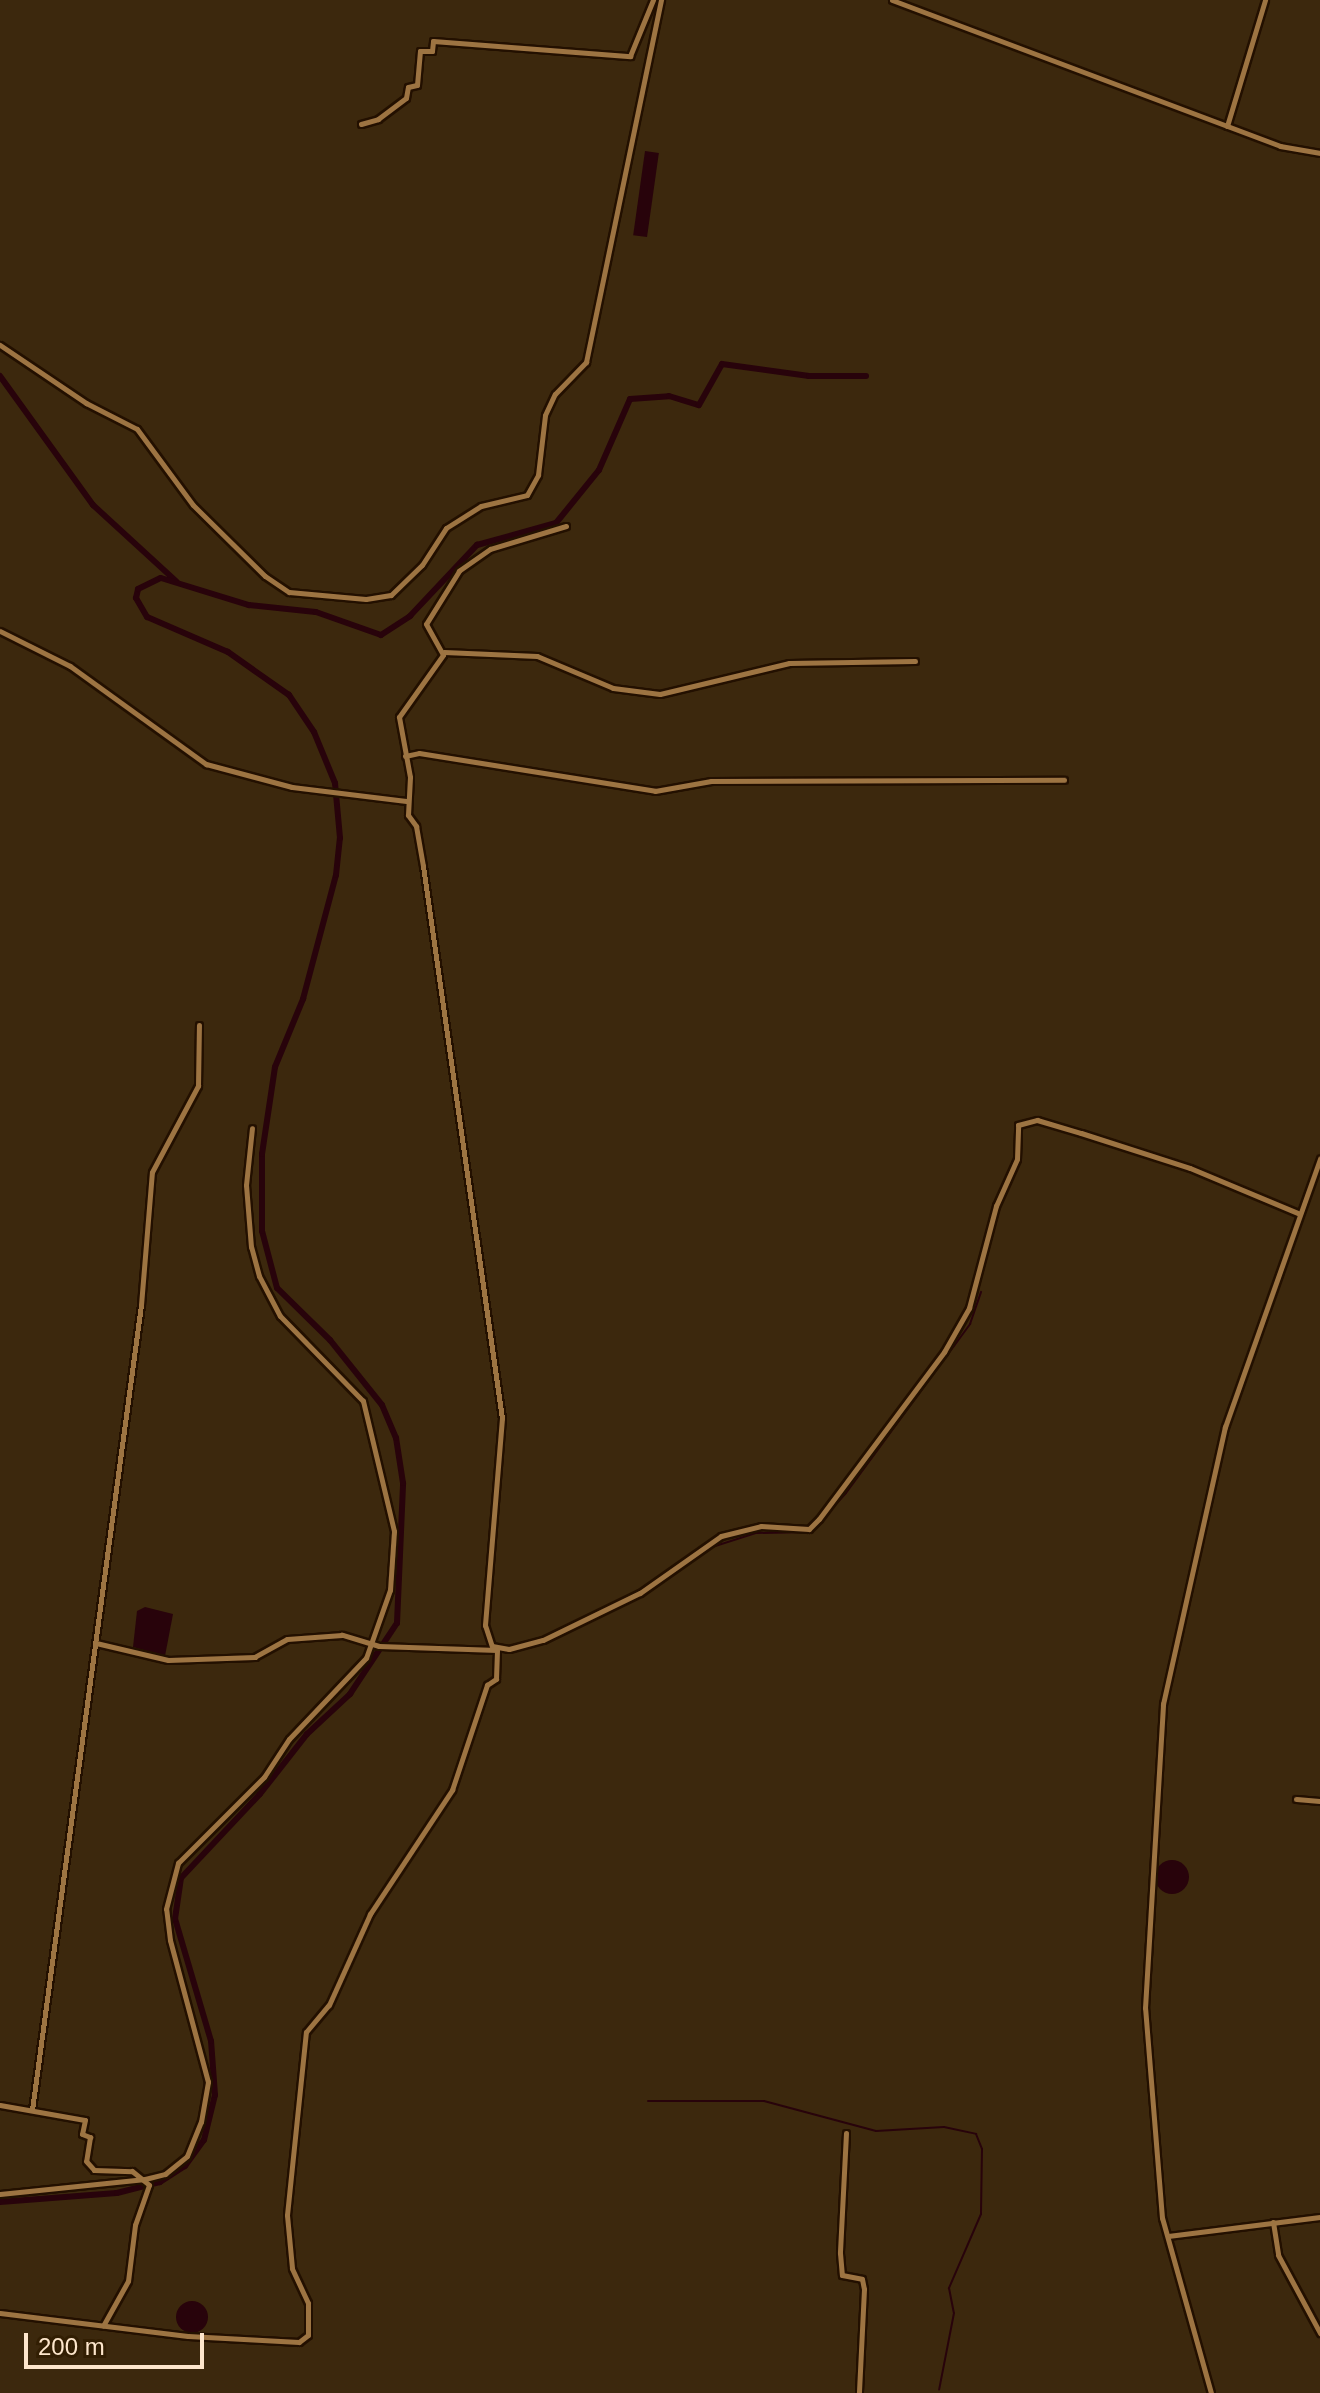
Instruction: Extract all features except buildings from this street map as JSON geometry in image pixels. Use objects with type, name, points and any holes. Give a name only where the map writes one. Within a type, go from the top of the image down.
[{"type":"street","points":[[361,124],[378,119],[407,97],[408,87],[417,85],[420,51],[432,51],[433,41],[630,56],[653,0]]},
{"type":"street","points":[[0,345],[86,403],[137,429],[193,505],[289,592],[366,599],[391,595],[422,565],[446,528],[481,506],[527,495],[538,475],[545,415],[555,394],[586,362],[661,0]]},
{"type":"street","points":[[892,0],[1227,126],[1320,153]]},
{"type":"street","points":[[1227,126],[1265,0]]},
{"type":"street","points":[[444,652],[426,624],[459,571],[490,549],[566,526]]},
{"type":"street","points":[[0,631],[70,666],[206,764],[292,787],[406,801]]},
{"type":"street","points":[[444,652],[537,656],[613,688],[660,694],[789,663],[915,661]]},
{"type":"street","points":[[0,2313],[273,2342],[299,2342],[308,2335],[308,2303],[292,2268],[287,2215],[306,2032],[329,2005],[370,1914],[452,1790],[487,1685],[496,1679],[497,1650],[485,1625],[502,1418],[423,866],[406,801],[410,777],[399,717],[444,652]]},
{"type":"street","points":[[405,757],[419,753],[655,791],[711,781],[1064,780]]},
{"type":"street","points":[[32,2110],[141,1305],[152,1172],[198,1086],[199,1025]]},
{"type":"street","points":[[96,1643],[168,1660],[255,1657],[287,1639],[323,1636],[375,1645],[497,1650],[543,1640],[640,1593],[721,1536],[761,1526],[809,1529],[944,1352],[969,1308],[996,1206],[1017,1160],[1018,1125],[1037,1120],[1081,1133],[1190,1168],[1300,1214]]},
{"type":"street","points":[[0,2194],[145,2179],[165,2174],[187,2156],[201,2122],[208,2082],[170,1940],[166,1909],[178,1863],[264,1777],[289,1739],[375,1645],[390,1590],[394,1531],[373,1432],[363,1401],[280,1316],[259,1276],[251,1247],[246,1185],[252,1128]]},
{"type":"street","points":[[1211,2393],[1162,2218],[1145,2008],[1163,1704],[1225,1427],[1320,1158]]},
{"type":"street","points":[[1296,1799],[1320,1801]]},
{"type":"street","points":[[0,2105],[85,2120],[82,2134],[90,2137],[86,2161],[94,2170],[132,2171],[145,2179]]},
{"type":"street","points":[[846,2133],[840,2253],[842,2275],[862,2279],[864,2289],[859,2393]]},
{"type":"street","points":[[103,2326],[128,2281],[135,2225],[147,2201],[145,2179]]},
{"type":"street","points":[[1168,2236],[1320,2217]]},
{"type":"street","points":[[1273,2222],[1278,2255],[1320,2333]]},
{"type":"shaded area","points":[[645,151],[659,153],[647,237],[633,235]]},
{"type":"shaded area","points":[[145,1607],[173,1614],[165,1656],[133,1647],[137,1611]]},
{"type":"shaded area","points":[[1172,1860],[1184,1865],[1189,1877],[1184,1889],[1172,1894],[1160,1889],[1155,1877],[1160,1865]]},
{"type":"shaded area","points":[[192,2301],[203,2306],[208,2317],[203,2328],[192,2333],[181,2328],[176,2317],[181,2306]]},
{"type":"waterway","points":[[0,2202],[117,2193],[160,2182],[185,2166],[204,2140],[215,2095],[211,2041],[175,1919],[181,1878],[260,1794],[307,1734],[350,1694],[397,1623],[403,1483],[396,1438],[382,1405],[330,1340],[277,1288],[262,1231],[262,1154],[275,1067],[303,999],[336,875],[340,838],[335,783],[314,732],[289,695],[228,652],[147,617],[136,598],[138,589],[161,578],[249,605],[316,612],[381,635],[410,616],[477,545],[556,523],[599,470],[630,399],[669,396],[699,405],[722,364],[809,376],[866,376]]},
{"type":"waterway","points":[[0,376],[93,505],[176,581]]},
{"type":"waterway","points":[[709,1548],[756,1533],[811,1532],[846,1493],[970,1324],[981,1292]]},
{"type":"waterway","points":[[571,1631],[658,1584]]},
{"type":"waterway","points":[[648,2101],[764,2101],[876,2131],[944,2127],[976,2134],[982,2149],[981,2214],[949,2288],[954,2313],[939,2390]]}]
